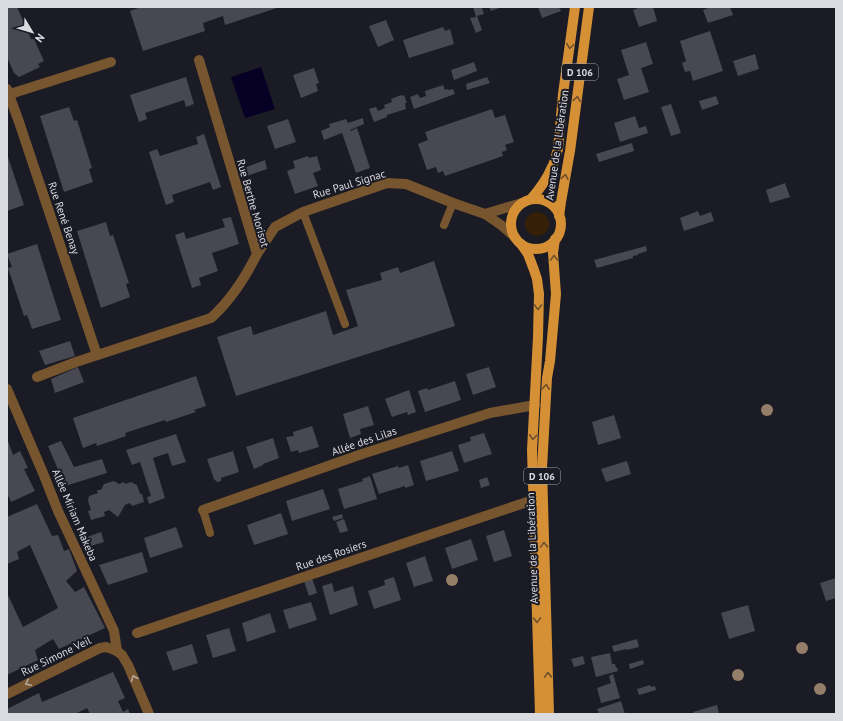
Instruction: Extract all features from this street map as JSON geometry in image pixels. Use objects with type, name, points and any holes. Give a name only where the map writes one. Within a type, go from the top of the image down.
[{"type":"main road","name":"Avenue de la Libération","points":[[540,405],[550,361],[556,300],[553,253],[556,239],[560,230],[561,202],[570,151],[589,7]]},
{"type":"main road","name":"Avenue de la Libération","points":[[540,714],[538,500],[542,468],[538,290],[537,279],[528,254],[512,231],[511,225],[512,218],[517,207],[539,189],[548,176],[556,157],[575,11]]},
{"type":"main road","name":"Avenue de la Libération","points":[[526,201],[537,199],[548,202],[557,210],[560,216]]},
{"type":"main road","points":[[518,240],[527,247],[539,248],[545,247],[556,239]]},
{"type":"main road","name":"Avenue de la Libération","points":[[538,500],[550,714]]},
{"type":"street","name":"Rue Berthe Morisot","points":[[37,377],[76,362],[211,318],[222,308],[235,292],[257,254],[199,60]]},
{"type":"street","points":[[8,93],[111,62]]},
{"type":"street","name":"Rue René Benay","points":[[8,93],[97,355]]},
{"type":"street","name":"Rue Paul Signac","points":[[257,254],[275,227],[302,212],[387,183],[406,184],[485,214],[501,225],[518,240]]},
{"type":"street","points":[[485,214],[526,201]]},
{"type":"street","name":"Allée Miriam Makeba","points":[[7,389],[58,511],[114,631],[117,651]]},
{"type":"street","name":"Allée des Lilas","points":[[203,510],[362,454],[490,413],[540,405]]},
{"type":"street","name":"Rue des Rosiers","points":[[137,633],[538,500]]},
{"type":"street","name":"Rue Simone Veil","points":[[7,694],[100,648],[106,647],[117,651]]},
{"type":"street","points":[[117,651],[122,655],[128,665],[149,714]]},
{"type":"lane","points":[[575,11],[588,18]]},
{"type":"lane","points":[[444,225],[453,203]]},
{"type":"lane","points":[[302,212],[345,324]]},
{"type":"lane","points":[[203,510],[210,534]]},
{"type":"shaded area","points":[[261,67],[275,109],[245,118],[231,77]]},
{"type":"shaded area","points":[[537,212],[545,216],[549,224],[545,232],[537,236],[529,232],[525,224],[529,216]]},
{"type":"building","points":[[7,7],[17,7],[31,39],[34,39],[44,61],[38,64],[40,67],[19,77],[14,73],[7,57]]},
{"type":"building","points":[[138,7],[280,7],[225,25],[223,16],[203,23],[205,31],[143,51],[130,11]]},
{"type":"building","points":[[473,7],[485,7],[482,8],[484,14],[477,16],[482,30],[476,33],[470,18],[476,17]]},
{"type":"building","points":[[489,7],[502,7],[491,11]]},
{"type":"building","points":[[538,7],[559,7],[561,11],[542,18]]},
{"type":"building","points":[[641,7],[653,7],[657,21],[639,27],[633,10]]},
{"type":"building","points":[[710,7],[730,7],[733,15],[708,23],[703,10]]},
{"type":"building","points":[[386,20],[394,40],[378,47],[369,26]]},
{"type":"building","points":[[443,27],[445,31],[450,29],[454,44],[409,58],[403,40]]},
{"type":"building","points":[[710,31],[723,71],[693,81],[690,71],[685,72],[682,63],[686,61],[680,41]]},
{"type":"building","points":[[646,42],[653,64],[641,68],[649,92],[624,100],[617,79],[629,75],[621,50]]},
{"type":"building","points":[[755,54],[759,69],[738,76],[733,61]]},
{"type":"building","points":[[474,62],[477,71],[454,80],[451,70]]},
{"type":"building","points":[[314,68],[319,83],[316,84],[318,91],[301,98],[293,75]]},
{"type":"building","points":[[186,77],[194,104],[186,107],[184,100],[145,113],[147,119],[139,122],[130,95]]},
{"type":"building","points":[[487,77],[490,83],[467,90],[466,84]]},
{"type":"building","points":[[443,85],[445,90],[453,89],[455,94],[414,109],[410,97],[418,94],[420,98],[426,96],[425,91]]},
{"type":"building","points":[[404,95],[407,103],[405,103],[406,109],[387,115],[387,117],[374,122],[369,109],[376,107],[378,111],[385,108],[384,105],[392,102],[391,99]]},
{"type":"building","points":[[716,96],[719,104],[702,110],[699,101]]},
{"type":"building","points":[[671,104],[681,133],[671,136],[661,107]]},
{"type":"building","points":[[69,107],[74,121],[77,120],[92,168],[89,169],[93,182],[64,192],[40,116]]},
{"type":"building","points":[[492,109],[495,118],[505,115],[514,142],[505,145],[507,150],[502,152],[503,156],[445,176],[443,171],[438,173],[436,167],[427,170],[418,144],[428,140],[425,132]]},
{"type":"building","points":[[635,116],[639,128],[646,126],[648,133],[620,142],[614,123]]},
{"type":"building","points":[[363,118],[364,124],[350,130],[351,131],[357,128],[370,168],[356,173],[342,133],[324,140],[321,131],[330,127],[329,124],[346,119],[348,123]]},
{"type":"building","points":[[288,119],[296,142],[275,149],[267,126]]},
{"type":"building","points":[[204,134],[221,187],[213,190],[210,182],[172,195],[174,202],[166,205],[149,152],[157,149],[160,156],[198,144],[196,137]]},
{"type":"building","points":[[632,143],[634,151],[599,162],[596,154]]},
{"type":"building","points":[[7,154],[24,205],[7,211]]},
{"type":"building","points":[[308,156],[309,158],[317,156],[321,170],[313,173],[318,186],[295,194],[287,171],[295,168],[293,161]]},
{"type":"building","points":[[265,160],[267,169],[247,176],[244,168]]},
{"type":"building","points":[[785,183],[790,197],[770,203],[766,190]]},
{"type":"building","points":[[698,211],[700,216],[711,212],[714,221],[684,231],[680,218]]},
{"type":"building","points":[[231,217],[239,244],[212,253],[218,271],[199,278],[201,285],[192,288],[175,235],[184,232],[186,239],[225,227],[222,219]]},
{"type":"building","points":[[106,222],[110,236],[113,235],[129,283],[126,284],[130,297],[101,308],[77,231]]},
{"type":"building","points":[[37,244],[61,320],[32,329],[27,315],[24,316],[8,268],[12,267],[7,254]]},
{"type":"building","points":[[646,246],[647,251],[633,256],[633,258],[597,268],[594,260]]},
{"type":"building","points":[[434,261],[455,326],[236,396],[217,337],[251,326],[253,335],[326,311],[333,335],[358,326],[346,290],[382,280],[380,273],[398,267],[400,273]]},
{"type":"building","points":[[70,341],[75,356],[45,365],[39,351]]},
{"type":"building","points":[[78,367],[84,382],[55,393],[51,379]]},
{"type":"building","points":[[489,367],[496,387],[473,395],[466,374]]},
{"type":"building","points":[[196,376],[206,406],[194,410],[196,412],[166,422],[165,420],[125,433],[126,436],[97,446],[96,443],[83,448],[73,418]]},
{"type":"building","points":[[455,381],[461,400],[425,412],[418,391],[427,388],[428,390]]},
{"type":"building","points":[[409,390],[416,412],[408,415],[407,412],[392,417],[385,399]]},
{"type":"building","points":[[368,406],[374,425],[360,429],[361,434],[350,438],[343,414]]},
{"type":"building","points":[[614,415],[621,438],[598,445],[592,422]]},
{"type":"building","points":[[312,426],[319,447],[299,453],[298,450],[291,452],[286,437],[294,436],[293,432]]},
{"type":"building","points":[[484,433],[492,454],[464,463],[458,445],[471,441],[470,437]]},
{"type":"building","points":[[176,434],[186,462],[172,466],[168,453],[153,458],[165,498],[149,504],[147,497],[151,496],[140,462],[132,465],[126,450]]},
{"type":"building","points":[[7,438],[13,455],[20,451],[28,468],[24,469],[35,491],[11,502],[7,493]]},
{"type":"building","points":[[273,438],[279,458],[254,469],[246,447]]},
{"type":"building","points":[[61,441],[74,467],[102,459],[107,473],[65,486],[48,446]]},
{"type":"building","points":[[233,451],[239,472],[221,478],[221,481],[217,482],[214,479],[207,459]]},
{"type":"building","points":[[452,451],[459,471],[426,481],[420,461]]},
{"type":"building","points":[[627,461],[631,474],[606,482],[601,469]]},
{"type":"building","points":[[408,465],[414,485],[405,488],[405,486],[379,494],[372,474],[398,466],[399,468]]},
{"type":"building","points":[[370,476],[377,499],[344,509],[338,489],[363,481],[362,479]]},
{"type":"building","points":[[487,477],[490,485],[481,488],[479,480]]},
{"type":"building","points":[[114,481],[119,484],[131,482],[137,485],[144,502],[132,506],[130,503],[125,505],[118,517],[109,510],[104,512],[105,516],[91,520],[88,511],[91,510],[88,501],[89,496],[98,493],[97,490],[101,490],[104,484]]},
{"type":"building","points":[[323,489],[330,509],[292,521],[286,501]]},
{"type":"building","points":[[37,504],[52,536],[58,535],[64,551],[69,549],[77,571],[66,581],[75,592],[84,587],[105,628],[59,649],[53,639],[35,650],[38,660],[7,675],[7,593],[23,627],[58,608],[30,545],[17,552],[19,559],[7,564],[7,517]]},
{"type":"building","points":[[281,513],[288,534],[254,545],[247,525]]},
{"type":"building","points":[[342,514],[343,518],[334,521],[332,517]]},
{"type":"building","points":[[344,519],[348,531],[340,533],[336,522]]},
{"type":"building","points":[[176,527],[183,547],[150,558],[144,538]]},
{"type":"building","points":[[504,530],[512,556],[494,562],[486,536]]},
{"type":"building","points":[[101,532],[104,542],[91,546],[87,537]]},
{"type":"building","points":[[471,539],[478,560],[452,569],[445,548]]},
{"type":"building","points":[[142,552],[148,572],[108,585],[99,565]]},
{"type":"building","points":[[425,556],[433,581],[414,587],[406,563]]},
{"type":"building","points":[[394,577],[401,600],[374,609],[368,591],[385,585],[384,580]]},
{"type":"building","points":[[312,578],[317,593],[309,596],[304,581]]},
{"type":"building","points":[[836,578],[836,598],[826,601],[820,583]]},
{"type":"building","points":[[332,583],[334,592],[353,586],[358,605],[330,615],[322,586]]},
{"type":"building","points":[[311,602],[317,620],[289,629],[283,610]]},
{"type":"building","points":[[748,605],[755,631],[729,639],[721,613]]},
{"type":"building","points":[[270,613],[276,632],[247,642],[242,623]]},
{"type":"building","points":[[229,628],[236,651],[213,658],[206,635]]},
{"type":"building","points":[[637,639],[639,647],[614,652],[612,646]]},
{"type":"building","points":[[192,644],[198,663],[173,671],[166,652]]},
{"type":"building","points":[[610,653],[612,664],[615,664],[618,671],[596,677],[591,657]]},
{"type":"building","points":[[583,656],[585,664],[574,667],[571,659]]},
{"type":"building","points":[[643,660],[644,664],[630,669],[629,664]]},
{"type":"building","points":[[113,672],[125,698],[118,701],[123,712],[128,709],[130,714],[90,714],[87,708],[75,714],[7,714],[7,709],[39,693],[42,702]]},
{"type":"building","points":[[613,674],[620,698],[601,703],[597,688],[611,683],[609,676]]},
{"type":"building","points":[[650,685],[651,687],[655,686],[656,690],[639,695],[637,689]]},
{"type":"building","points":[[621,701],[625,714],[599,714],[597,709]]},
{"type":"building","points":[[717,705],[719,714],[693,714],[693,712]]}]
